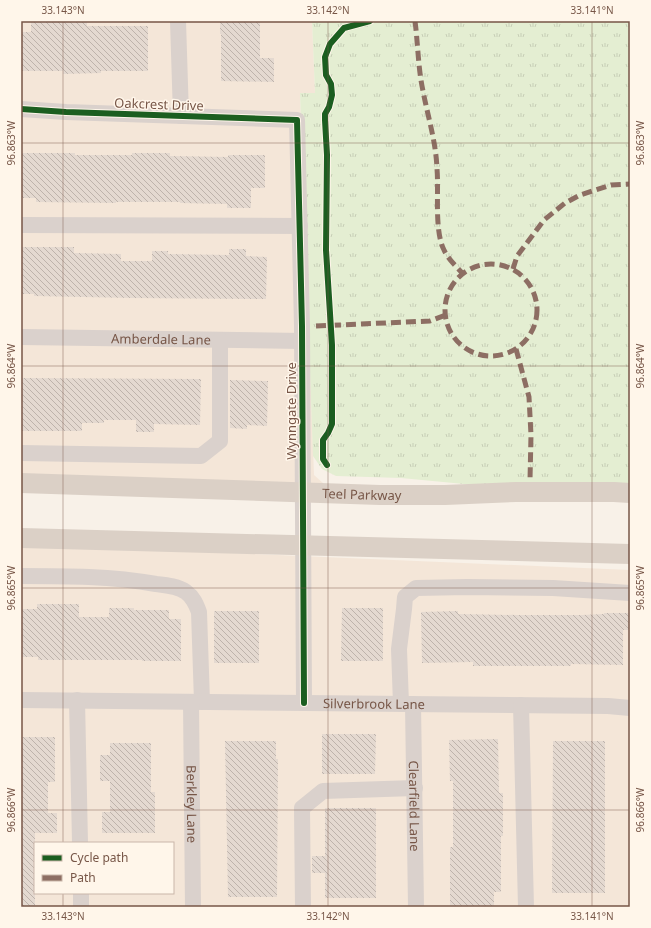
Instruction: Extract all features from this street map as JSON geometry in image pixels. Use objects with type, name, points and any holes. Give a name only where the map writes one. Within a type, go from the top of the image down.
[{"type":"main road","name":"Teel Parkway","points":[[21,482],[380,495],[445,495],[516,492],[614,492],[630,494]]},
{"type":"main road","points":[[21,538],[630,554]]},
{"type":"street","points":[[178,21],[181,116]]},
{"type":"street","name":"Oakcrest Drive","points":[[21,109],[66,112],[297,120]]},
{"type":"street","name":"Wynngate Drive","points":[[297,120],[302,341],[304,703]]},
{"type":"street","points":[[21,225],[300,226]]},
{"type":"street","name":"Amberdale Lane","points":[[21,337],[302,341]]},
{"type":"street","points":[[21,453],[201,456],[220,441],[220,340]]},
{"type":"street","name":"Berkley Lane","points":[[21,576],[78,576],[130,580],[171,586],[185,591],[194,600],[199,612],[193,907]]},
{"type":"street","name":"Clearfield Lane","points":[[416,907],[415,788],[407,704],[399,649],[405,597],[416,588],[467,587],[553,588],[630,593]]},
{"type":"street","name":"Silverbrook Lane","points":[[21,700],[608,706],[630,708]]},
{"type":"street","points":[[77,700],[80,842]]},
{"type":"street","points":[[521,705],[526,907]]},
{"type":"street","points":[[303,907],[302,808],[324,791],[415,788]]},
{"type":"street","points":[[81,894],[81,907]]},
{"type":"shaded area","points":[[21,21],[312,21],[315,93],[300,94],[314,475],[334,493],[21,482]]},
{"type":"shaded area","points":[[21,544],[630,570],[630,907],[21,907]]},
{"type":"green space","points":[[312,21],[630,21],[630,487],[464,484],[401,478],[336,476],[322,469],[313,456],[300,93],[315,93]]},
{"type":"building","points":[[31,21],[87,22],[87,26],[148,26],[148,71],[101,71],[101,73],[63,74],[63,71],[21,71],[21,32],[31,32]]},
{"type":"building","points":[[220,21],[260,21],[260,58],[274,58],[274,82],[221,81]]},
{"type":"building","points":[[21,153],[132,155],[132,153],[170,153],[170,156],[228,157],[228,155],[265,155],[265,188],[251,188],[251,208],[227,208],[227,204],[180,202],[36,202],[36,198],[21,198]]},
{"type":"building","points":[[21,247],[74,247],[74,253],[121,254],[121,261],[152,261],[152,251],[168,251],[168,254],[229,255],[229,249],[246,249],[246,256],[267,257],[266,299],[34,296],[34,294],[21,294]]},
{"type":"building","points":[[21,378],[201,379],[200,425],[154,424],[154,432],[136,432],[136,420],[104,420],[104,423],[82,423],[82,431],[21,431]]},
{"type":"building","points":[[230,380],[268,381],[267,426],[247,425],[247,429],[230,428]]},
{"type":"building","points":[[37,604],[79,604],[79,617],[109,617],[109,608],[169,610],[169,619],[181,619],[181,661],[38,660],[38,657],[21,657],[21,609],[37,609]]},
{"type":"building","points":[[342,608],[383,608],[383,661],[341,661]]},
{"type":"building","points":[[214,611],[259,611],[259,663],[214,663]]},
{"type":"building","points":[[458,611],[458,614],[517,615],[629,613],[629,630],[623,630],[623,665],[571,664],[571,666],[473,666],[473,662],[422,663],[421,612]]},
{"type":"building","points":[[322,734],[376,734],[375,774],[322,774]]},
{"type":"building","points":[[21,737],[55,737],[55,782],[48,782],[48,813],[57,813],[57,833],[35,833],[35,907],[21,907]]},
{"type":"building","points":[[498,739],[499,793],[503,793],[501,892],[494,892],[494,907],[450,907],[450,847],[453,847],[453,781],[450,781],[449,740]]},
{"type":"building","points":[[225,741],[276,741],[276,759],[278,759],[277,897],[228,897]]},
{"type":"building","points":[[553,741],[605,741],[605,893],[552,893]]},
{"type":"building","points":[[110,743],[151,743],[151,792],[155,792],[155,833],[102,833],[102,812],[110,812],[110,781],[100,781],[100,755],[110,755]]},
{"type":"building","points":[[325,808],[376,808],[376,898],[325,898],[325,873],[312,873],[312,856],[325,856]]},
{"type":"marked path","points":[[415,21],[421,82],[436,159],[439,232],[444,250],[450,260],[463,274]]},
{"type":"marked path","points":[[513,269],[517,256],[544,220],[565,203],[580,195],[611,185],[630,184]]},
{"type":"marked path","points":[[491,264],[509,268],[523,278],[533,292],[537,310],[533,328],[523,342],[509,352],[491,356],[473,352],[459,342],[449,328],[445,310],[449,292],[459,278],[473,268],[491,264]]},
{"type":"marked path","points":[[316,326],[430,321],[446,315]]},
{"type":"marked path","points":[[516,349],[529,397],[531,435],[530,480]]},
{"type":"cycle path","points":[[327,465],[323,459],[323,440],[332,424],[332,345],[326,250],[327,155],[325,114],[329,107],[332,95],[331,84],[326,75],[325,57],[330,44],[344,28],[370,21]]},
{"type":"cycle path","points":[[21,109],[66,112],[297,120],[302,326],[304,703]]}]
